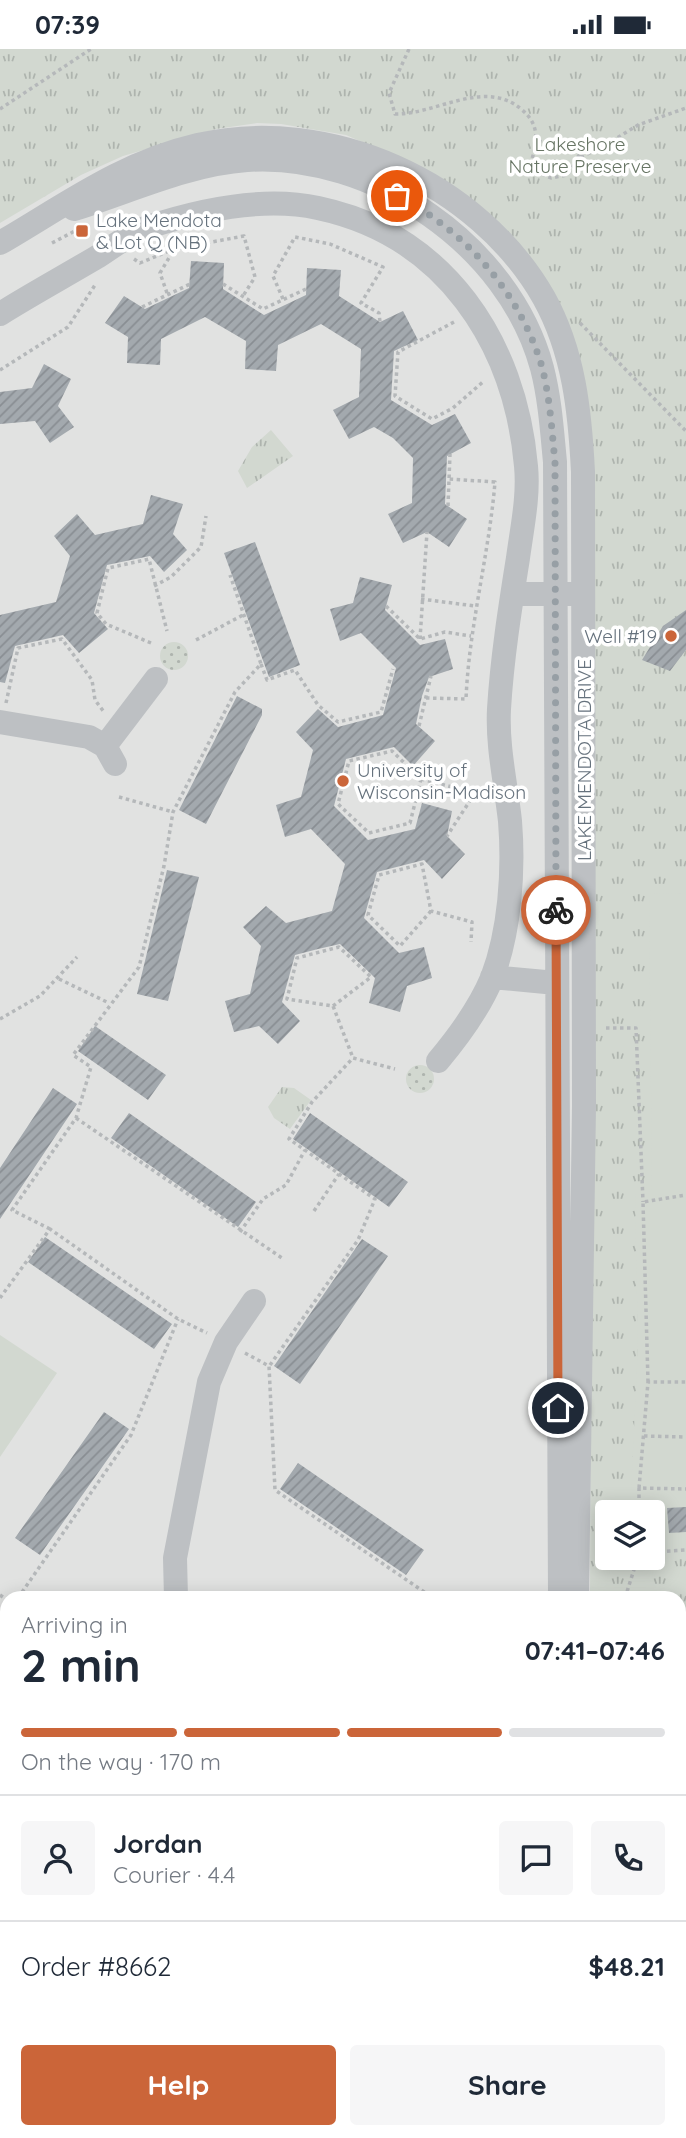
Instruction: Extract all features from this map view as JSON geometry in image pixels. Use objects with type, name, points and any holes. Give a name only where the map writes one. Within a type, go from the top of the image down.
[{"type":"street","name":"LAKE MENDOTA DRIVE","points":[[0,243],[115,173],[157,157],[200,144],[245,138],[291,138],[330,145],[389,163],[447,196],[497,239],[544,298],[559,333],[573,373],[581,429],[584,1106],[577,1591]]},
{"type":"street","name":"LAKE MENDOTA DRIVE","points":[[40,219],[211,166],[244,160],[276,159],[316,166],[379,187],[415,205],[445,226],[477,255],[501,284],[533,344],[541,366],[550,409],[555,463],[560,1591]]},
{"type":"street","points":[[0,314],[143,229],[184,216],[241,206],[317,208],[357,220],[398,240],[431,262],[476,312],[502,362],[510,386],[521,422],[527,469],[499,710],[511,869],[504,930],[492,977],[461,1033],[438,1061]]},
{"type":"street","points":[[533,344],[559,333]]},
{"type":"street","points":[[513,594],[583,594]]},
{"type":"street","points":[[0,722],[89,737],[110,755],[119,725],[156,678]]},
{"type":"street","points":[[492,977],[556,983]]},
{"type":"street","points":[[176,1591],[175,1558],[209,1382],[226,1342],[254,1301]]},
{"type":"path","points":[[0,109],[92,49]]},
{"type":"path","points":[[410,49],[389,93],[395,114],[413,115],[453,100],[489,97],[511,100],[531,117],[538,141],[529,168],[551,178],[567,175],[580,157],[638,125],[686,108]]},
{"type":"path","points":[[538,141],[564,147],[580,157]]},
{"type":"path","points":[[125,259],[140,263],[174,249],[244,236],[255,277],[243,296]]},
{"type":"path","points":[[283,299],[273,276],[295,237],[330,244],[383,267],[361,303],[379,313],[380,322]]},
{"type":"path","points":[[167,293],[160,273],[174,249]]},
{"type":"path","points":[[0,370],[68,327],[97,282]]},
{"type":"path","points":[[142,307],[190,284]]},
{"type":"path","points":[[223,284],[263,309],[306,289]]},
{"type":"path","points":[[544,298],[571,314],[618,358],[686,431]]},
{"type":"path","points":[[450,325],[398,352],[395,396],[432,419],[453,408],[480,384]]},
{"type":"path","points":[[448,506],[450,454]]},
{"type":"path","points":[[426,698],[466,699],[476,606],[495,482],[449,479]]},
{"type":"path","points":[[154,586],[170,577],[201,547],[205,516]]},
{"type":"path","points":[[420,639],[427,532]]},
{"type":"path","points":[[151,643],[106,624],[97,613],[108,568],[149,559],[167,631]]},
{"type":"path","points":[[230,575],[267,680],[295,670],[318,705],[338,722],[381,712],[393,669]]},
{"type":"path","points":[[421,600],[476,606]]},
{"type":"path","points":[[386,606],[420,639]]},
{"type":"path","points":[[196,640],[243,615]]},
{"type":"path","points":[[420,639],[445,632],[472,636]]},
{"type":"path","points":[[8,695],[18,648],[62,639],[92,680],[100,709],[119,725]]},
{"type":"path","points":[[50,1229],[12,1210],[76,1118],[91,1067],[73,1055],[109,1003],[139,967],[164,866],[173,811],[235,692],[261,664]]},
{"type":"path","points":[[419,726],[431,676]]},
{"type":"path","points":[[421,779],[410,823],[369,833],[338,804],[349,761],[392,751],[421,779],[475,793],[447,836]]},
{"type":"path","points":[[119,797],[173,811]]},
{"type":"path","points":[[422,864],[431,911],[400,946],[368,915],[379,875],[422,864]]},
{"type":"path","points":[[431,911],[472,922],[471,942]]},
{"type":"path","points":[[339,947],[371,977],[333,1006],[287,999],[296,958],[339,947]]},
{"type":"path","points":[[0,1019],[40,996],[77,957]]},
{"type":"path","points":[[58,979],[109,1003]]},
{"type":"path","points":[[333,1006],[353,1058]]},
{"type":"path","points":[[353,1058],[395,1069]]},
{"type":"path","points":[[270,1366],[358,1240],[375,1199],[289,1139],[312,1102],[353,1058]]},
{"type":"path","points":[[76,1118],[240,1232],[282,1258]]},
{"type":"path","points":[[240,1232],[263,1199],[286,1185],[305,1150]]},
{"type":"path","points":[[314,1211],[338,1174]]},
{"type":"path","points":[[639,1500],[648,1382],[643,1202],[686,1195]]},
{"type":"path","points":[[23,1591],[131,1435],[177,1319]]},
{"type":"path","points":[[648,1382],[686,1382]]},
{"type":"path","points":[[644,1436],[686,1437]]},
{"type":"path","points":[[639,1488],[686,1489]]},
{"type":"path","points":[[665,1551],[686,1550]]},
{"type":"path","points":[[627,1591],[634,1570]]},
{"type":"shaded area","name":"University of Wisconsin-Madison","points":[[0,49],[686,49],[686,1591],[0,1591]]},
{"type":"green space","name":"Lakeshore Nature Preserve","points":[[0,49],[686,49],[686,1591],[590,1591],[594,504],[546,279],[401,159],[346,135],[281,124],[257,123],[216,129],[123,156],[81,175],[0,223]]},
{"type":"green space","points":[[271,430],[293,456],[247,488],[238,471],[252,447]]},
{"type":"green space","points":[[174,642],[184,646],[188,656],[184,666],[174,670],[164,666],[160,656],[164,646]]},
{"type":"green space","points":[[686,893],[686,1553],[665,1554],[665,1500],[631,1500],[638,1346],[635,1192],[652,1189],[649,894]]},
{"type":"green space","points":[[420,1065],[430,1069],[434,1079],[430,1089],[420,1093],[410,1089],[406,1079],[410,1069]]},
{"type":"green space","points":[[282,1087],[294,1088],[311,1100],[290,1129],[274,1118],[268,1107]]},
{"type":"green space","points":[[0,1335],[57,1373],[0,1457]]},
{"type":"building","points":[[191,261],[224,263],[223,289],[264,315],[306,295],[307,268],[341,270],[339,296],[380,322],[403,311],[418,340],[394,351],[391,400],[432,425],[455,414],[471,443],[447,456],[445,504],[467,519],[449,547],[427,532],[403,543],[388,514],[412,503],[413,458],[393,438],[374,427],[349,439],[333,410],[359,397],[361,349],[321,324],[278,345],[276,371],[245,369],[246,341],[205,317],[161,339],[160,365],[127,363],[128,337],[105,323],[124,296],[145,309],[189,288]]},
{"type":"building","points":[[44,364],[71,379],[58,406],[74,427],[50,443],[35,421],[0,424],[0,392],[32,388]]},
{"type":"building","points":[[151,495],[183,504],[173,534],[187,550],[164,572],[150,556],[107,565],[94,613],[108,629],[79,653],[63,635],[15,646],[5,683],[0,682],[0,615],[56,602],[70,556],[54,536],[77,514],[95,535],[143,524]]},
{"type":"building","points":[[255,542],[300,665],[269,677],[224,553]]},
{"type":"building","points":[[360,577],[392,585],[385,610],[420,645],[445,639],[453,669],[429,677],[422,696],[416,724],[435,741],[413,766],[394,747],[346,759],[334,806],[368,840],[415,829],[422,803],[452,811],[447,836],[465,854],[442,879],[424,860],[377,872],[364,918],[399,953],[424,947],[432,978],[407,986],[400,1012],[369,1003],[375,978],[340,944],[295,955],[282,1002],[300,1021],[278,1044],[259,1026],[234,1032],[225,1001],[250,994],[261,946],[243,927],[266,906],[286,923],[332,911],[345,864],[311,829],[285,837],[276,805],[301,797],[313,750],[296,732],[318,709],[338,727],[383,715],[396,668],[361,633],[340,641],[330,609],[353,603]]},
{"type":"building","name":"Well #19","points":[[686,610],[686,650],[670,671],[642,660],[663,626]]},
{"type":"building","points":[[237,696],[262,709],[262,715],[206,824],[179,810]]},
{"type":"building","points":[[167,870],[199,877],[168,1001],[137,994]]},
{"type":"building","points":[[95,1026],[166,1075],[148,1100],[78,1051]]},
{"type":"building","points":[[53,1088],[77,1104],[0,1219],[0,1168]]},
{"type":"building","points":[[129,1113],[256,1202],[238,1227],[111,1138]]},
{"type":"building","points":[[310,1113],[408,1182],[389,1207],[293,1139]]},
{"type":"building","points":[[45,1237],[172,1324],[154,1349],[28,1262]]},
{"type":"building","points":[[362,1239],[388,1256],[300,1384],[274,1366]]},
{"type":"building","points":[[104,1412],[129,1429],[40,1555],[15,1538]]},
{"type":"building","points":[[298,1463],[424,1550],[406,1575],[280,1489]]},
{"type":"building","points":[[686,1507],[686,1532],[669,1533],[667,1508]]},
{"type":"way so far","points":[[397,196],[445,226],[477,255],[501,284],[518,311],[541,366],[550,409],[555,463],[556,910]]},
{"type":"place","name":"Lake Mendota & Lot Q (NB)","points":[[82,231]]},
{"type":"place","name":"Well #19","points":[[671,636]]},
{"type":"place","name":"University of Wisconsin-Madison","points":[[343,781]]},
{"type":"route","points":[[556,910],[558,1408]]}]
